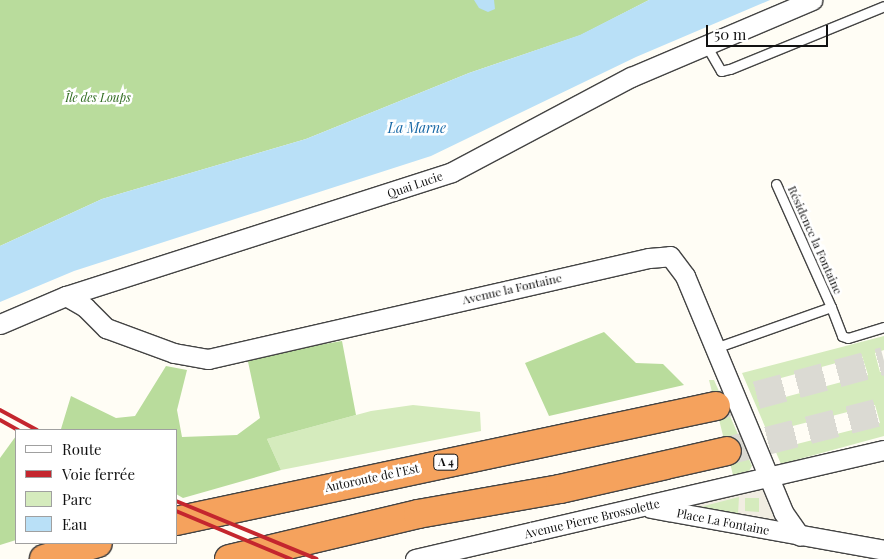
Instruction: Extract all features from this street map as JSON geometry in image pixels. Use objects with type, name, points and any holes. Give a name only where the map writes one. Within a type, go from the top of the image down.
[{"type":"highway","name":"Autoroute de l’Est","points":[[178,521],[716,406]]},
{"type":"highway","points":[[229,559],[418,514],[560,489],[727,452]]},
{"type":"highway","points":[[44,559],[95,544]]},
{"type":"street","name":"Quai Lucie","points":[[0,324],[66,296],[452,172],[631,77],[812,0]]},
{"type":"street","name":"Avenue la Fontaine","points":[[66,296],[85,307],[106,328],[174,353],[208,359],[649,258],[670,256],[685,276],[783,512],[800,536]]},
{"type":"street","name":"Avenue Pierre Brossolette","points":[[414,559],[645,507],[884,450]]},
{"type":"street","name":"Place La Fontaine","points":[[645,507],[884,550]]},
{"type":"lane","points":[[706,45],[721,71],[884,6]]},
{"type":"lane","name":"Résidence la Fontaine","points":[[776,184],[832,307],[842,336],[848,338],[884,327]]},
{"type":"lane","points":[[715,348],[832,307]]},
{"type":"green space","name":"Île des Loups","points":[[0,0],[649,0],[581,35],[469,73],[306,139],[102,199],[0,246]]},
{"type":"green space","points":[[604,332],[636,363],[663,364],[684,385],[549,416],[525,363]]},
{"type":"green space","points":[[884,336],[884,350],[875,353],[880,372],[884,371],[884,436],[781,464],[742,373]],"holes":[[[862,356],[868,375],[774,400],[770,381]],[[875,405],[880,423],[785,447],[781,429]]]},
{"type":"green space","points":[[342,341],[356,415],[267,439],[281,470],[183,498],[178,495],[178,429],[61,429],[71,396],[116,418],[135,416],[166,366],[187,370],[177,410],[182,437],[237,435],[260,418],[247,357]]},
{"type":"green space","points":[[709,380],[714,380],[752,466],[749,471],[733,475]]},
{"type":"green space","points":[[413,405],[480,412],[481,431],[281,470],[267,439],[371,411]]},
{"type":"green space","points":[[15,437],[15,540],[0,545],[0,458]]},
{"type":"green space","points":[[739,496],[739,514],[700,509],[700,506]]},
{"type":"green space","points":[[745,497],[759,497],[759,512],[745,512]]},
{"type":"shaded area","points":[[759,486],[767,490],[779,524],[770,525],[698,513],[690,508],[696,502]],"holes":[[[739,497],[738,514],[700,509],[700,507]],[[745,498],[759,498],[759,512],[745,511]]]},
{"type":"water","points":[[474,0],[494,0],[495,9],[488,12],[479,8]]},
{"type":"water","name":"La Marne","points":[[649,0],[770,0],[636,57],[431,156],[74,271],[0,302],[0,246],[102,199],[306,139],[469,73],[580,35]]},
{"type":"tunnel","points":[[716,406],[884,361]]},
{"type":"tunnel","points":[[727,451],[884,411]]},
{"type":"railway","points":[[0,410],[35,429]]},
{"type":"railway","points":[[0,420],[16,429]]},
{"type":"railway","points":[[178,502],[317,559]]},
{"type":"railway","points":[[178,512],[291,559]]}]
